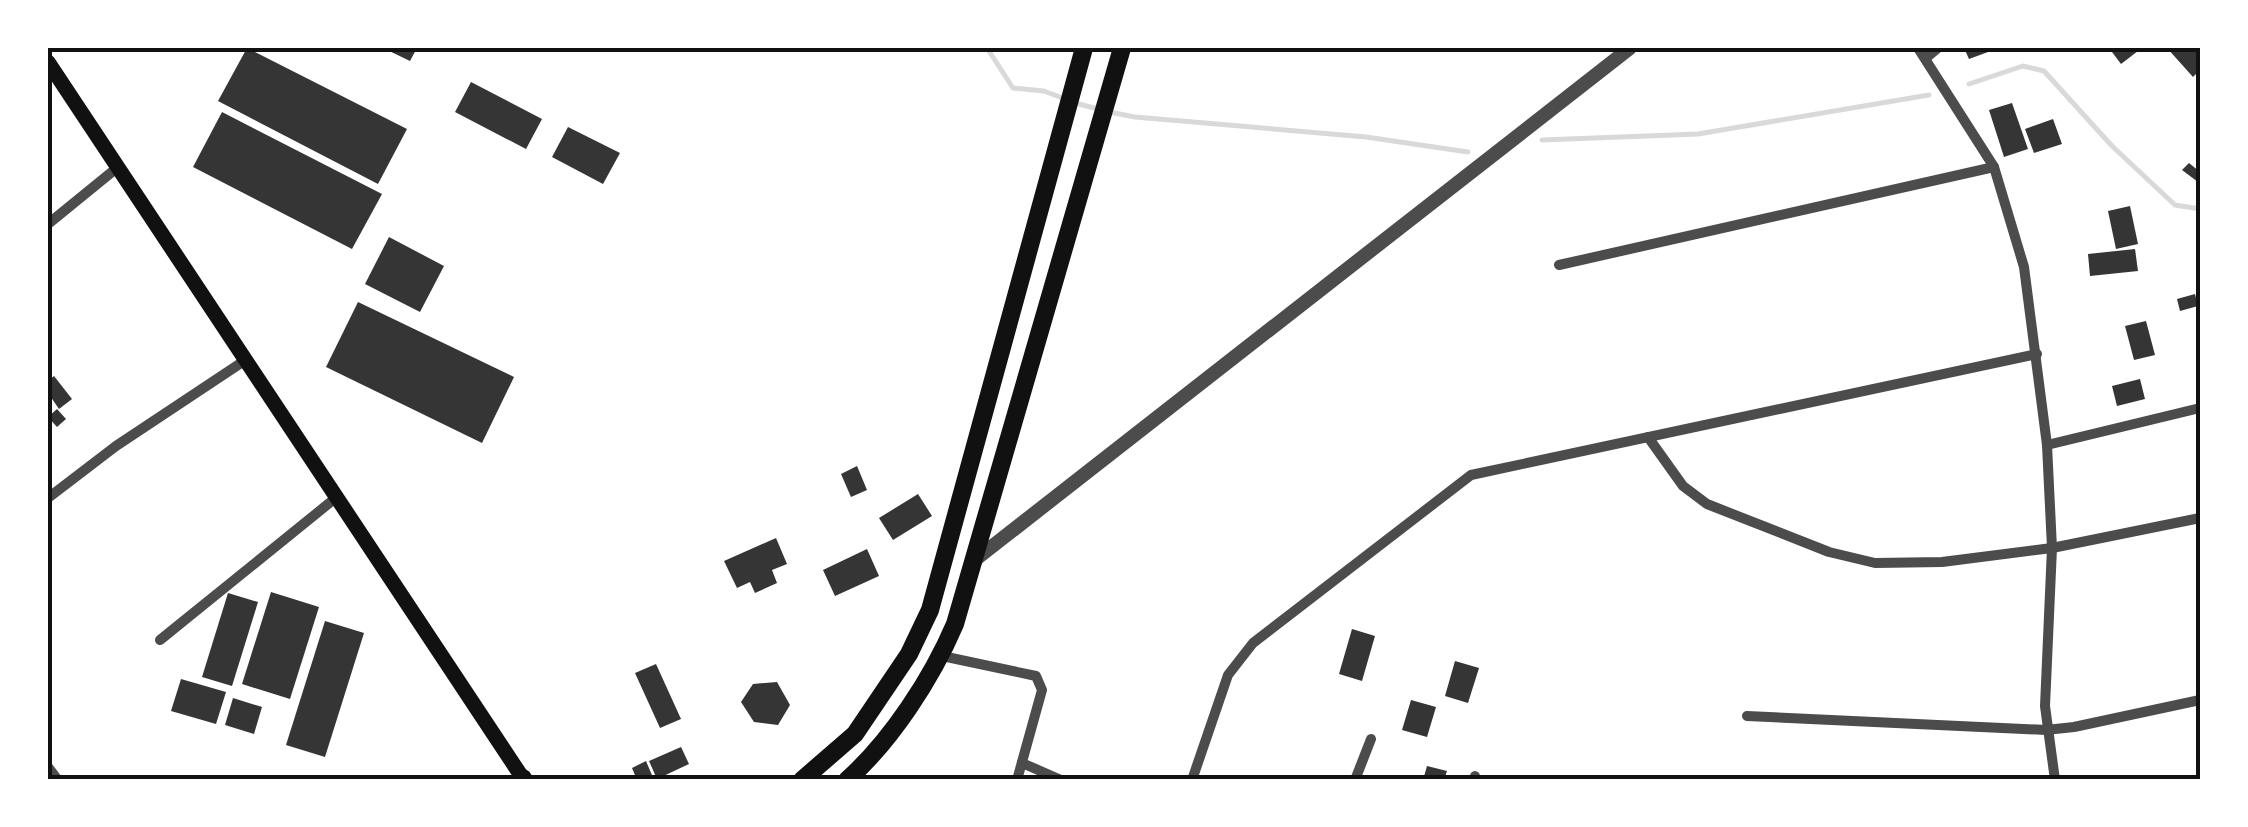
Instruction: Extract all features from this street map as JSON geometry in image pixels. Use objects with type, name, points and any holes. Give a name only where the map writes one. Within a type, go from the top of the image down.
[{"type":"main road","points":[[802,780],[856,734],[908,654],[930,610],[1084,48]]},
{"type":"main road","points":[[847,780],[921,690],[942,656],[976,559],[1122,48]]},
{"type":"main road","points":[[48,62],[524,779]]},
{"type":"street","points":[[976,559],[1630,48]]},
{"type":"street","points":[[1918,48],[1994,167],[2024,267],[2047,445],[2052,548],[2046,730],[2055,780]]},
{"type":"street","points":[[1926,58],[1938,48]]},
{"type":"street","points":[[48,224],[118,167]]},
{"type":"street","points":[[1559,265],[1994,167]]},
{"type":"street","points":[[1192,780],[1228,674],[1253,643],[1471,474],[2037,354]]},
{"type":"street","points":[[48,498],[116,446],[248,359]]},
{"type":"street","points":[[2047,445],[2200,408]]},
{"type":"street","points":[[1648,437],[1692,496],[1828,552],[1875,563],[1910,564],[2052,548],[2200,518]]},
{"type":"street","points":[[160,640],[338,496]]},
{"type":"street","points":[[942,656],[1036,676],[1041,682],[1017,780]]},
{"type":"street","points":[[1747,716],[2046,730],[2074,728],[2200,700]]},
{"type":"street","points":[[1356,780],[1371,739]]},
{"type":"street","points":[[1022,764],[1061,780]]},
{"type":"street","points":[[48,767],[58,780]]},
{"type":"building","points":[[247,48],[407,129],[378,184],[218,101]]},
{"type":"building","points":[[383,48],[417,48],[410,61]]},
{"type":"building","points":[[1964,48],[1999,48],[1969,59]]},
{"type":"building","points":[[2109,48],[2136,48],[2138,51],[2121,64]]},
{"type":"building","points":[[2167,48],[2200,48],[2200,70],[2193,77]]},
{"type":"building","points":[[471,82],[542,119],[526,149],[455,112]]},
{"type":"building","points":[[2012,103],[2028,149],[2004,157],[1989,110]]},
{"type":"building","points":[[222,112],[382,194],[352,249],[193,167]]},
{"type":"building","points":[[2053,119],[2062,144],[2034,153],[2025,129]]},
{"type":"building","points":[[568,127],[620,153],[603,184],[552,157]]},
{"type":"building","points":[[2189,163],[2200,172],[2198,182],[2182,170]]},
{"type":"building","points":[[2130,206],[2138,244],[2116,249],[2108,211]]},
{"type":"building","points":[[389,237],[444,266],[420,312],[365,284]]},
{"type":"building","points":[[2135,249],[2138,271],[2090,276],[2088,254]]},
{"type":"building","points":[[2195,294],[2198,306],[2180,311],[2177,299]]},
{"type":"building","points":[[358,302],[514,377],[482,443],[326,367]]},
{"type":"building","points":[[2146,321],[2155,355],[2134,360],[2125,326]]},
{"type":"building","points":[[54,376],[72,399],[59,409],[48,393],[48,381]]},
{"type":"building","points":[[2140,379],[2145,399],[2117,406],[2112,386]]},
{"type":"building","points":[[57,409],[66,419],[57,427],[48,417]]},
{"type":"building","points":[[857,466],[867,490],[851,497],[841,474]]},
{"type":"building","points":[[918,494],[932,516],[893,540],[879,518]]},
{"type":"building","points":[[776,538],[787,564],[772,570],[777,583],[755,593],[750,582],[737,588],[724,561]]},
{"type":"building","points":[[867,549],[879,576],[835,596],[823,570]]},
{"type":"building","points":[[271,592],[319,607],[290,699],[242,684]]},
{"type":"building","points":[[228,593],[258,602],[232,686],[202,677]]},
{"type":"building","points":[[325,621],[364,633],[325,757],[286,745]]},
{"type":"building","points":[[1352,629],[1375,636],[1362,681],[1339,674]]},
{"type":"building","points":[[1455,661],[1479,668],[1468,703],[1445,696]]},
{"type":"building","points":[[656,664],[681,719],[660,728],[635,673]]},
{"type":"building","points":[[181,679],[226,692],[216,724],[171,711]]},
{"type":"building","points":[[777,682],[790,705],[778,725],[754,722],[741,702],[753,684]]},
{"type":"building","points":[[233,698],[262,707],[254,734],[225,725]]},
{"type":"building","points":[[1411,700],[1436,707],[1427,737],[1402,730]]},
{"type":"building","points":[[681,747],[689,764],[657,779],[649,761]]},
{"type":"building","points":[[646,761],[654,780],[637,780],[632,768]]},
{"type":"building","points":[[1427,766],[1447,771],[1444,780],[1423,780]]},
{"type":"waterway","points":[[987,48],[1013,88],[1044,91],[1065,99]]},
{"type":"waterway","points":[[1969,84],[2023,66],[2044,71],[2112,146],[2175,205],[2200,209]]},
{"type":"waterway","points":[[1542,140],[1698,134],[1929,95]]},
{"type":"waterway","points":[[1075,103],[1098,109]]},
{"type":"waterway","points":[[1109,112],[1366,137],[1468,152]]}]
